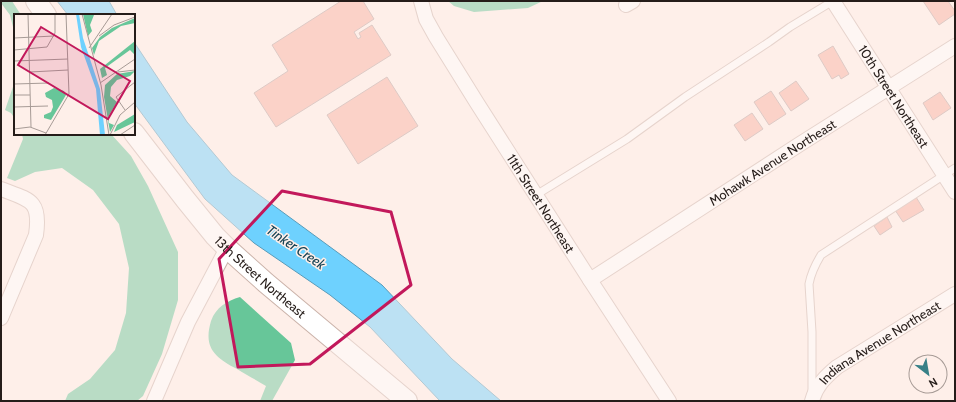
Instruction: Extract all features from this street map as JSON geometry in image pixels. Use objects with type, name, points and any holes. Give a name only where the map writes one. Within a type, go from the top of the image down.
[{"type":"street","points":[[36,1],[45,14]]},
{"type":"street","name":"11th Street Northeast","points":[[421,1],[425,15],[436,37],[590,280],[669,401]]},
{"type":"street","name":"10th Street Northeast","points":[[833,1],[889,89],[949,172],[955,192]]},
{"type":"street","name":"Mohawk Avenue Northeast","points":[[590,280],[955,46]]},
{"type":"street","name":"13th Street Northeast","points":[[135,134],[185,199],[215,236],[227,248],[266,283],[407,401]]},
{"type":"street","points":[[1,189],[28,199],[37,210],[38,220],[36,235],[1,318]]},
{"type":"street","points":[[154,401],[188,322],[227,248]]},
{"type":"street","name":"Indiana Avenue Northeast","points":[[812,400],[816,388],[823,379],[837,368],[955,294]]},
{"type":"lane","points":[[536,195],[627,139],[685,97],[790,27],[833,1]]},
{"type":"lane","points":[[812,400],[812,332],[809,284],[814,266],[821,256],[949,172]]},
{"type":"highlighted area","points":[[282,191],[391,212],[411,285],[310,364],[238,367],[219,259]]},
{"type":"green space","points":[[1,1],[12,1],[20,14],[14,14],[14,31],[10,15]]},
{"type":"green space","points":[[448,1],[543,1],[528,8],[474,12],[454,6]]},
{"type":"green space","points":[[14,84],[14,118],[11,113],[5,110]]},
{"type":"green space","points":[[22,135],[112,135],[131,156],[148,186],[178,252],[178,300],[162,354],[143,396],[137,401],[65,401],[68,394],[90,379],[115,350],[126,313],[129,268],[119,224],[93,190],[62,168],[35,172],[15,181],[7,178],[23,139]]},
{"type":"green space","points":[[240,297],[291,343],[295,360],[272,401],[260,401],[266,386],[229,365],[217,356],[210,345],[209,330],[213,316],[222,305]]},
{"type":"water","points":[[57,1],[109,1],[116,14],[67,14]]},
{"type":"water","name":"Tinker Creek","points":[[135,44],[187,122],[232,175],[382,285],[452,359],[501,401],[440,401],[370,327],[330,295],[254,243],[205,199],[135,104]]},
{"type":"building","points":[[341,1],[363,1],[374,19],[354,32],[358,39],[361,37],[359,33],[372,25],[391,55],[276,127],[254,93],[288,71],[272,45]]},
{"type":"building","points":[[923,1],[948,1],[955,11],[955,14],[939,25]]},
{"type":"building","points":[[833,46],[849,74],[841,79],[839,75],[832,79],[818,55]]},
{"type":"building","points":[[387,77],[418,126],[358,164],[327,115]]},
{"type":"building","points":[[796,81],[809,99],[791,111],[779,93]]},
{"type":"building","points":[[771,91],[786,114],[769,125],[754,102]]},
{"type":"building","points":[[940,92],[951,108],[933,120],[923,103]]},
{"type":"building","points":[[752,113],[763,129],[745,141],[734,125]]},
{"type":"building","points":[[916,197],[924,210],[903,222],[895,210]]},
{"type":"building","points":[[887,217],[892,227],[880,235],[874,226]]}]
